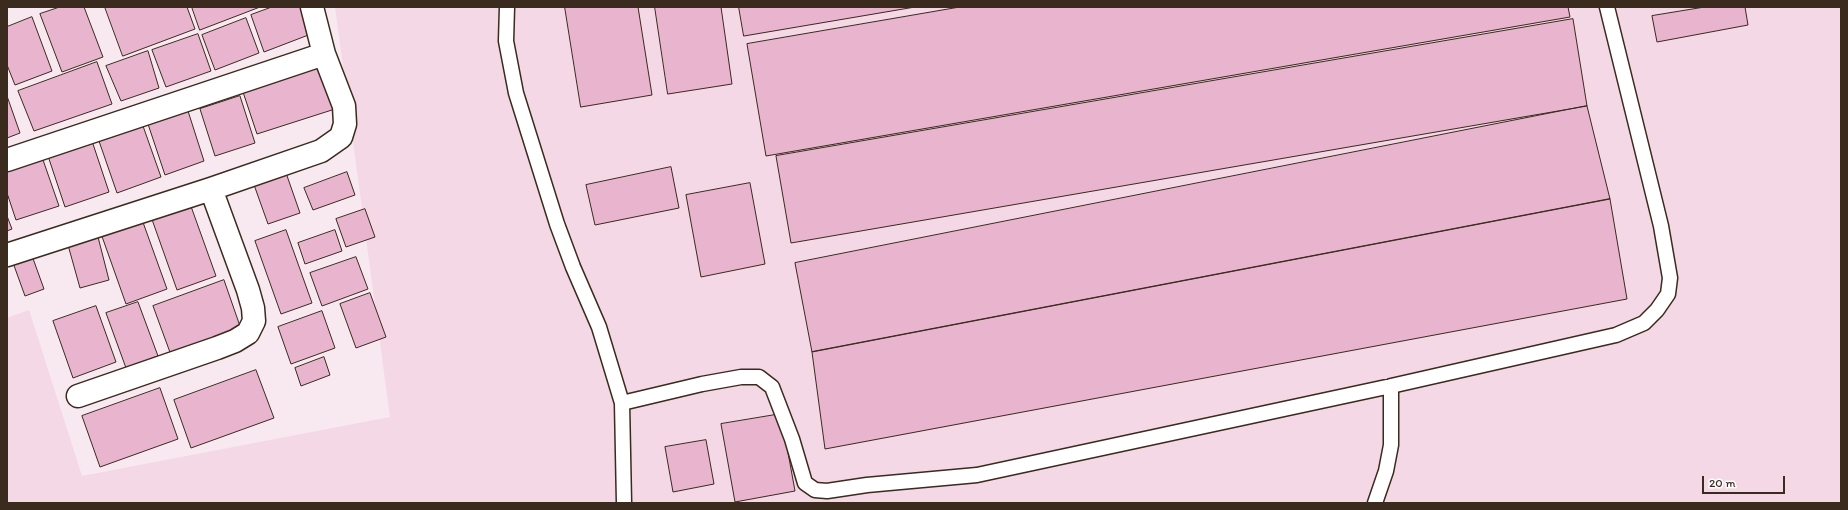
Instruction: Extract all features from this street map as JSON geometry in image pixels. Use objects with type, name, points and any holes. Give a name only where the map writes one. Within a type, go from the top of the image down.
[{"type":"street","points":[[7,255],[211,189],[321,151],[341,137],[345,124],[344,106],[324,54],[312,7]]},
{"type":"street","points":[[7,160],[324,54]]},
{"type":"street","points":[[78,396],[217,348],[235,341],[248,333],[254,322],[253,308],[248,290],[211,189]]},
{"type":"lane","points":[[507,7],[506,41],[516,93],[556,224],[572,267],[599,327],[622,403],[624,503]]},
{"type":"lane","points":[[622,403],[702,384],[741,377],[758,377],[772,387],[792,439],[805,483],[815,490],[827,491],[867,485],[977,475],[1391,386],[1616,335],[1644,323],[1657,310],[1668,294],[1670,278],[1661,226],[1607,7]]},
{"type":"lane","points":[[1375,503],[1386,471],[1391,445],[1391,386]]},
{"type":"shaded area","points":[[335,7],[1841,7],[1841,503],[7,503],[7,318],[29,310],[82,476],[390,417]]},
{"type":"building","points":[[60,7],[84,7],[103,57],[62,72],[40,14]]},
{"type":"building","points":[[105,7],[187,7],[195,29],[123,56]]},
{"type":"building","points":[[192,7],[260,7],[200,30]]},
{"type":"building","points":[[272,7],[301,7],[311,34],[264,52],[251,15]]},
{"type":"building","points":[[565,7],[638,7],[652,95],[581,107]]},
{"type":"building","points":[[655,7],[721,7],[732,84],[668,94]]},
{"type":"building","points":[[739,7],[915,7],[744,36]]},
{"type":"building","points":[[960,7],[1568,7],[1570,17],[766,156],[747,44]]},
{"type":"building","points":[[1705,7],[1745,7],[1748,25],[1657,42],[1652,16]]},
{"type":"building","points":[[32,17],[52,71],[15,85],[7,65],[7,27]]},
{"type":"building","points":[[246,18],[259,53],[215,70],[202,35]]},
{"type":"building","points":[[1573,19],[1587,106],[791,243],[776,156]]},
{"type":"building","points":[[198,34],[211,71],[166,87],[152,50]]},
{"type":"building","points":[[148,51],[159,88],[121,101],[106,66]]},
{"type":"building","points":[[97,62],[112,104],[34,131],[18,91]]},
{"type":"building","points":[[321,63],[335,109],[257,134],[242,89]]},
{"type":"building","points":[[7,96],[20,133],[7,138]]},
{"type":"building","points":[[240,96],[255,143],[215,156],[200,109]]},
{"type":"building","points":[[1587,106],[1610,199],[812,352],[795,263]]},
{"type":"building","points":[[188,111],[204,161],[165,175],[148,124]]},
{"type":"building","points":[[143,126],[161,177],[117,193],[99,141]]},
{"type":"building","points":[[92,141],[109,192],[65,207],[48,156]]},
{"type":"building","points":[[42,157],[59,206],[16,220],[7,193],[7,169]]},
{"type":"building","points":[[671,167],[679,208],[595,225],[586,185]]},
{"type":"building","points":[[285,170],[300,213],[268,224],[253,182]]},
{"type":"building","points":[[347,172],[355,195],[313,210],[304,188]]},
{"type":"building","points":[[750,183],[765,264],[701,277],[686,195]]},
{"type":"building","points":[[188,198],[216,276],[177,290],[149,211]]},
{"type":"building","points":[[1610,199],[1627,299],[825,449],[812,352]]},
{"type":"building","points":[[365,209],[375,237],[346,247],[336,219]]},
{"type":"building","points":[[140,214],[167,289],[126,304],[99,228]]},
{"type":"building","points":[[7,216],[12,229],[7,231]]},
{"type":"building","points":[[286,230],[312,303],[281,314],[255,241]]},
{"type":"building","points":[[335,230],[342,251],[305,264],[298,243]]},
{"type":"building","points":[[98,237],[109,280],[80,288],[68,245]]},
{"type":"building","points":[[31,253],[44,289],[25,296],[12,260]]},
{"type":"building","points":[[356,257],[368,289],[322,306],[310,273]]},
{"type":"building","points":[[224,280],[241,329],[171,355],[153,306]]},
{"type":"building","points":[[370,293],[386,337],[356,348],[340,304]]},
{"type":"building","points":[[138,302],[158,356],[126,368],[106,313]]},
{"type":"building","points":[[96,306],[116,362],[73,378],[53,321]]},
{"type":"building","points":[[322,311],[335,348],[291,364],[278,327]]},
{"type":"building","points":[[324,357],[330,375],[301,386],[295,368]]},
{"type":"building","points":[[256,370],[274,418],[191,448],[174,400]]},
{"type":"building","points":[[160,388],[178,439],[100,467],[82,416]]},
{"type":"building","points":[[781,414],[795,491],[735,502],[721,424]]},
{"type":"building","points":[[706,440],[714,484],[673,492],[665,447]]}]
